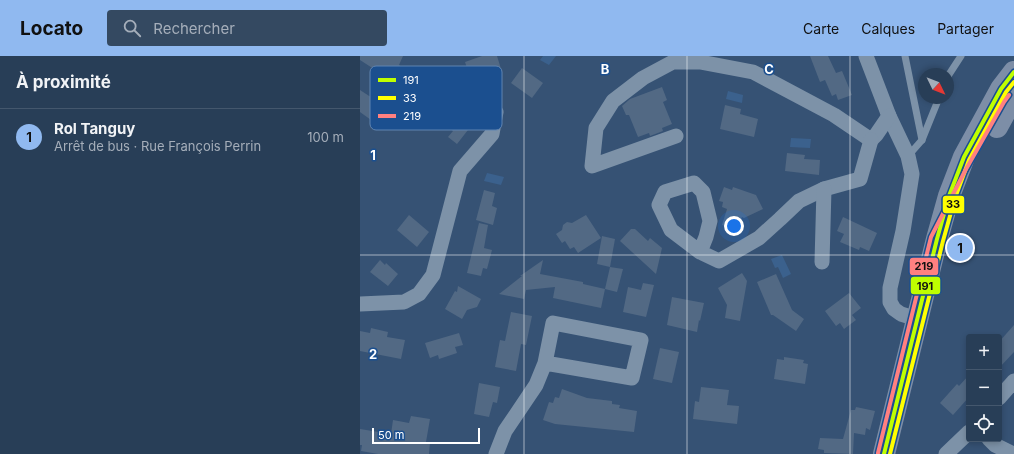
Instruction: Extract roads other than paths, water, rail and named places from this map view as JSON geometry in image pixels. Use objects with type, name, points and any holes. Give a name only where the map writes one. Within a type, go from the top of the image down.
[{"type":"main road","points":[[884,454],[948,196],[964,157],[1001,89],[1014,72]]},
{"type":"main road","points":[[937,239],[970,174],[1014,98]]},
{"type":"street","points":[[866,56],[908,156],[912,174],[903,231],[890,288],[890,302],[894,309],[901,314],[917,319]]},
{"type":"street","points":[[676,136],[592,166],[596,128],[613,101],[643,78],[674,62],[700,62],[753,72],[834,115],[871,140]]},
{"type":"street","points":[[700,252],[719,261],[759,238],[799,201],[824,189],[860,179],[871,140],[890,116]]},
{"type":"street","points":[[360,304],[404,302],[419,294],[433,275],[460,171],[492,134],[493,130]]},
{"type":"street","points":[[822,262],[824,189]]},
{"type":"street","points":[[496,454],[505,431],[536,385],[545,363],[553,323],[641,340],[632,378],[545,363]]},
{"type":"street","points":[[1005,395],[1014,381]]},
{"type":"street","points":[[947,454],[966,435]]},
{"type":"street","points":[[992,442],[1013,454]]},
{"type":"lane","points":[[905,56],[922,140]]},
{"type":"lane","points":[[953,68],[961,56]]},
{"type":"lane","points":[[908,156],[922,140],[937,104]]},
{"type":"water","points":[[543,56],[556,56],[549,65],[540,60]]},
{"type":"water","points":[[728,91],[743,95],[742,103],[726,99]]},
{"type":"water","points":[[791,138],[811,139],[810,148],[790,147]]},
{"type":"water","points":[[487,173],[504,177],[501,185],[484,181]]},
{"type":"water","points":[[782,255],[791,274],[783,278],[778,267],[775,268],[771,259]]},
{"type":"place","name":"Rol Tanguy","points":[[960,248]]}]
